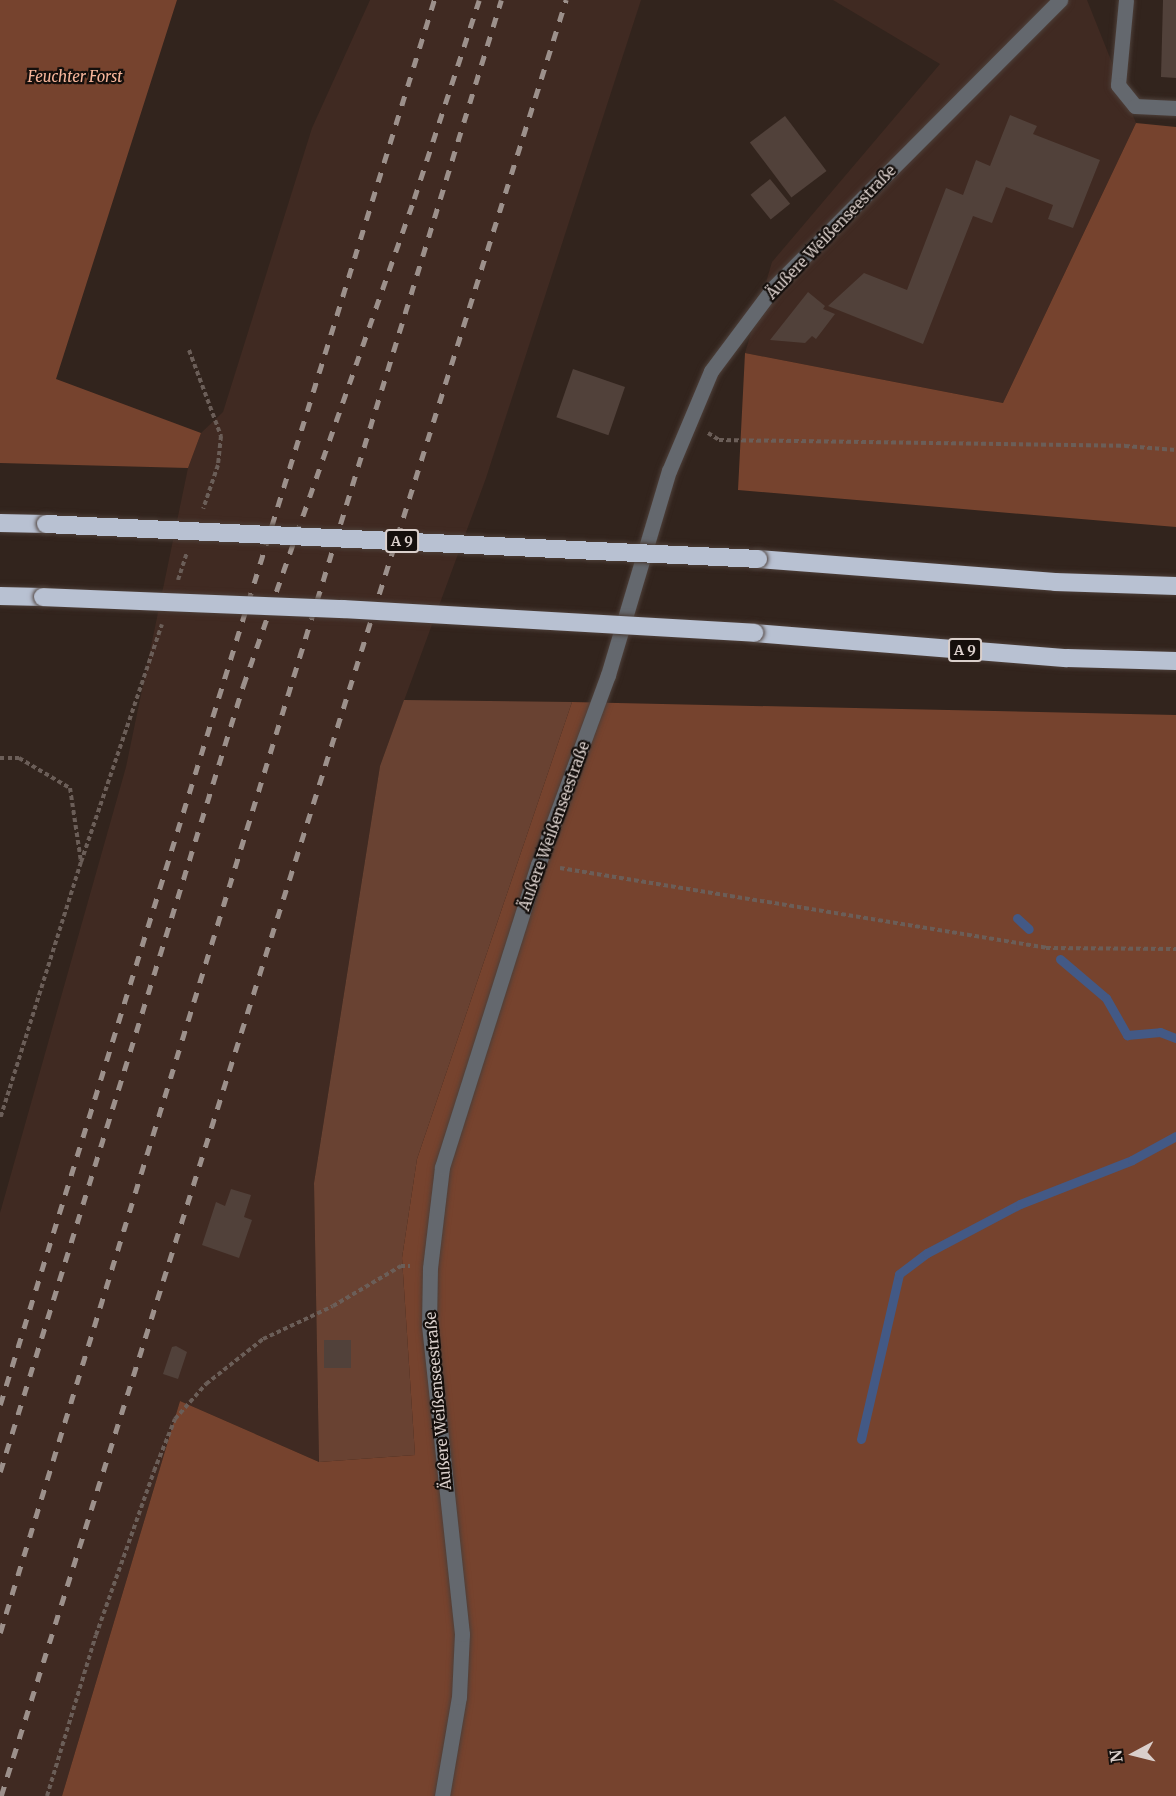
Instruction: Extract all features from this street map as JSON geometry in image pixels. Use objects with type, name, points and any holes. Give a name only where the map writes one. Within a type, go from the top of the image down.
[{"type":"highway","name":"A 9","points":[[0,523],[758,559],[1055,582],[1176,586]]},
{"type":"highway","name":"A 9","points":[[0,596],[343,609],[754,633],[1067,658],[1176,661]]},
{"type":"street","name":"Äußere Weißenseestraße","points":[[442,1796],[459,1697],[462,1634],[429,1325],[430,1268],[442,1167],[538,865],[608,675],[669,471],[711,371],[773,288],[1060,0]]},
{"type":"street","points":[[1126,0],[1118,85],[1135,106],[1176,108]]},
{"type":"path","points":[[189,350],[221,436],[218,465],[199,520]]},
{"type":"path","points":[[689,423],[719,440],[1125,446],[1176,450]]},
{"type":"path","points":[[176,586],[191,542]]},
{"type":"path","points":[[0,1119],[81,861],[164,620]]},
{"type":"path","points":[[0,758],[19,758],[70,788],[81,861]]},
{"type":"path","points":[[538,865],[1046,948],[1176,948]]},
{"type":"path","points":[[47,1796],[96,1635],[154,1471],[175,1419],[206,1384],[263,1339],[333,1305],[401,1266],[430,1268]]},
{"type":"shaded area","points":[[370,0],[641,0],[486,478],[380,766],[314,1183],[319,1462],[180,1401],[62,1796],[0,1796],[0,1213],[126,767],[188,468],[201,433],[223,412],[312,128]]},
{"type":"shaded area","points":[[833,0],[1087,0],[1136,123],[1003,403],[745,353],[772,262],[940,64]]},
{"type":"shaded area","points":[[404,700],[572,702],[417,1159],[402,1258],[415,1455],[319,1462],[314,1183],[380,766]]},
{"type":"green space","name":"Feuchter Forst","points":[[0,0],[177,0],[56,379],[201,433],[188,468],[0,463]]},
{"type":"green space","points":[[1136,123],[1176,127],[1176,527],[738,490],[745,353],[1003,403]]},
{"type":"green space","points":[[572,702],[1176,715],[1176,1796],[62,1796],[180,1401],[319,1462],[415,1455],[402,1258],[417,1159]]},
{"type":"building","points":[[1163,0],[1176,0],[1176,78],[1161,77]]},
{"type":"building","points":[[1010,115],[1037,126],[1033,134],[1100,160],[1073,228],[1048,219],[1053,205],[1006,187],[992,223],[973,216],[923,344],[828,306],[864,273],[907,290],[946,188],[963,195],[976,160],[990,166]]},
{"type":"building","points":[[785,116],[827,171],[791,198],[750,142]]},
{"type":"building","points":[[770,179],[790,204],[771,220],[751,195]]},
{"type":"building","points":[[808,292],[825,306],[823,309],[835,314],[816,339],[812,336],[805,343],[770,340]]},
{"type":"building","points":[[573,369],[625,387],[608,435],[556,417]]},
{"type":"building","points":[[231,1189],[251,1195],[244,1217],[252,1220],[239,1258],[202,1245],[216,1202],[225,1206]]},
{"type":"building","points":[[324,1340],[351,1340],[351,1368],[324,1368]]},
{"type":"building","points":[[176,1346],[187,1352],[178,1379],[163,1374],[172,1347]]},
{"type":"waterway","points":[[1017,918],[1029,929]]},
{"type":"waterway","points":[[1060,959],[1106,998],[1127,1035],[1160,1032],[1176,1038]]},
{"type":"waterway","points":[[861,1439],[899,1274],[927,1253],[1020,1204],[1132,1160],[1176,1136]]},
{"type":"railway","points":[[0,1405],[434,0]]},
{"type":"railway","points":[[0,1472],[243,686],[414,199],[479,0]]},
{"type":"railway","points":[[0,1633],[501,0]]},
{"type":"railway","points":[[1,1796],[566,0]]}]
